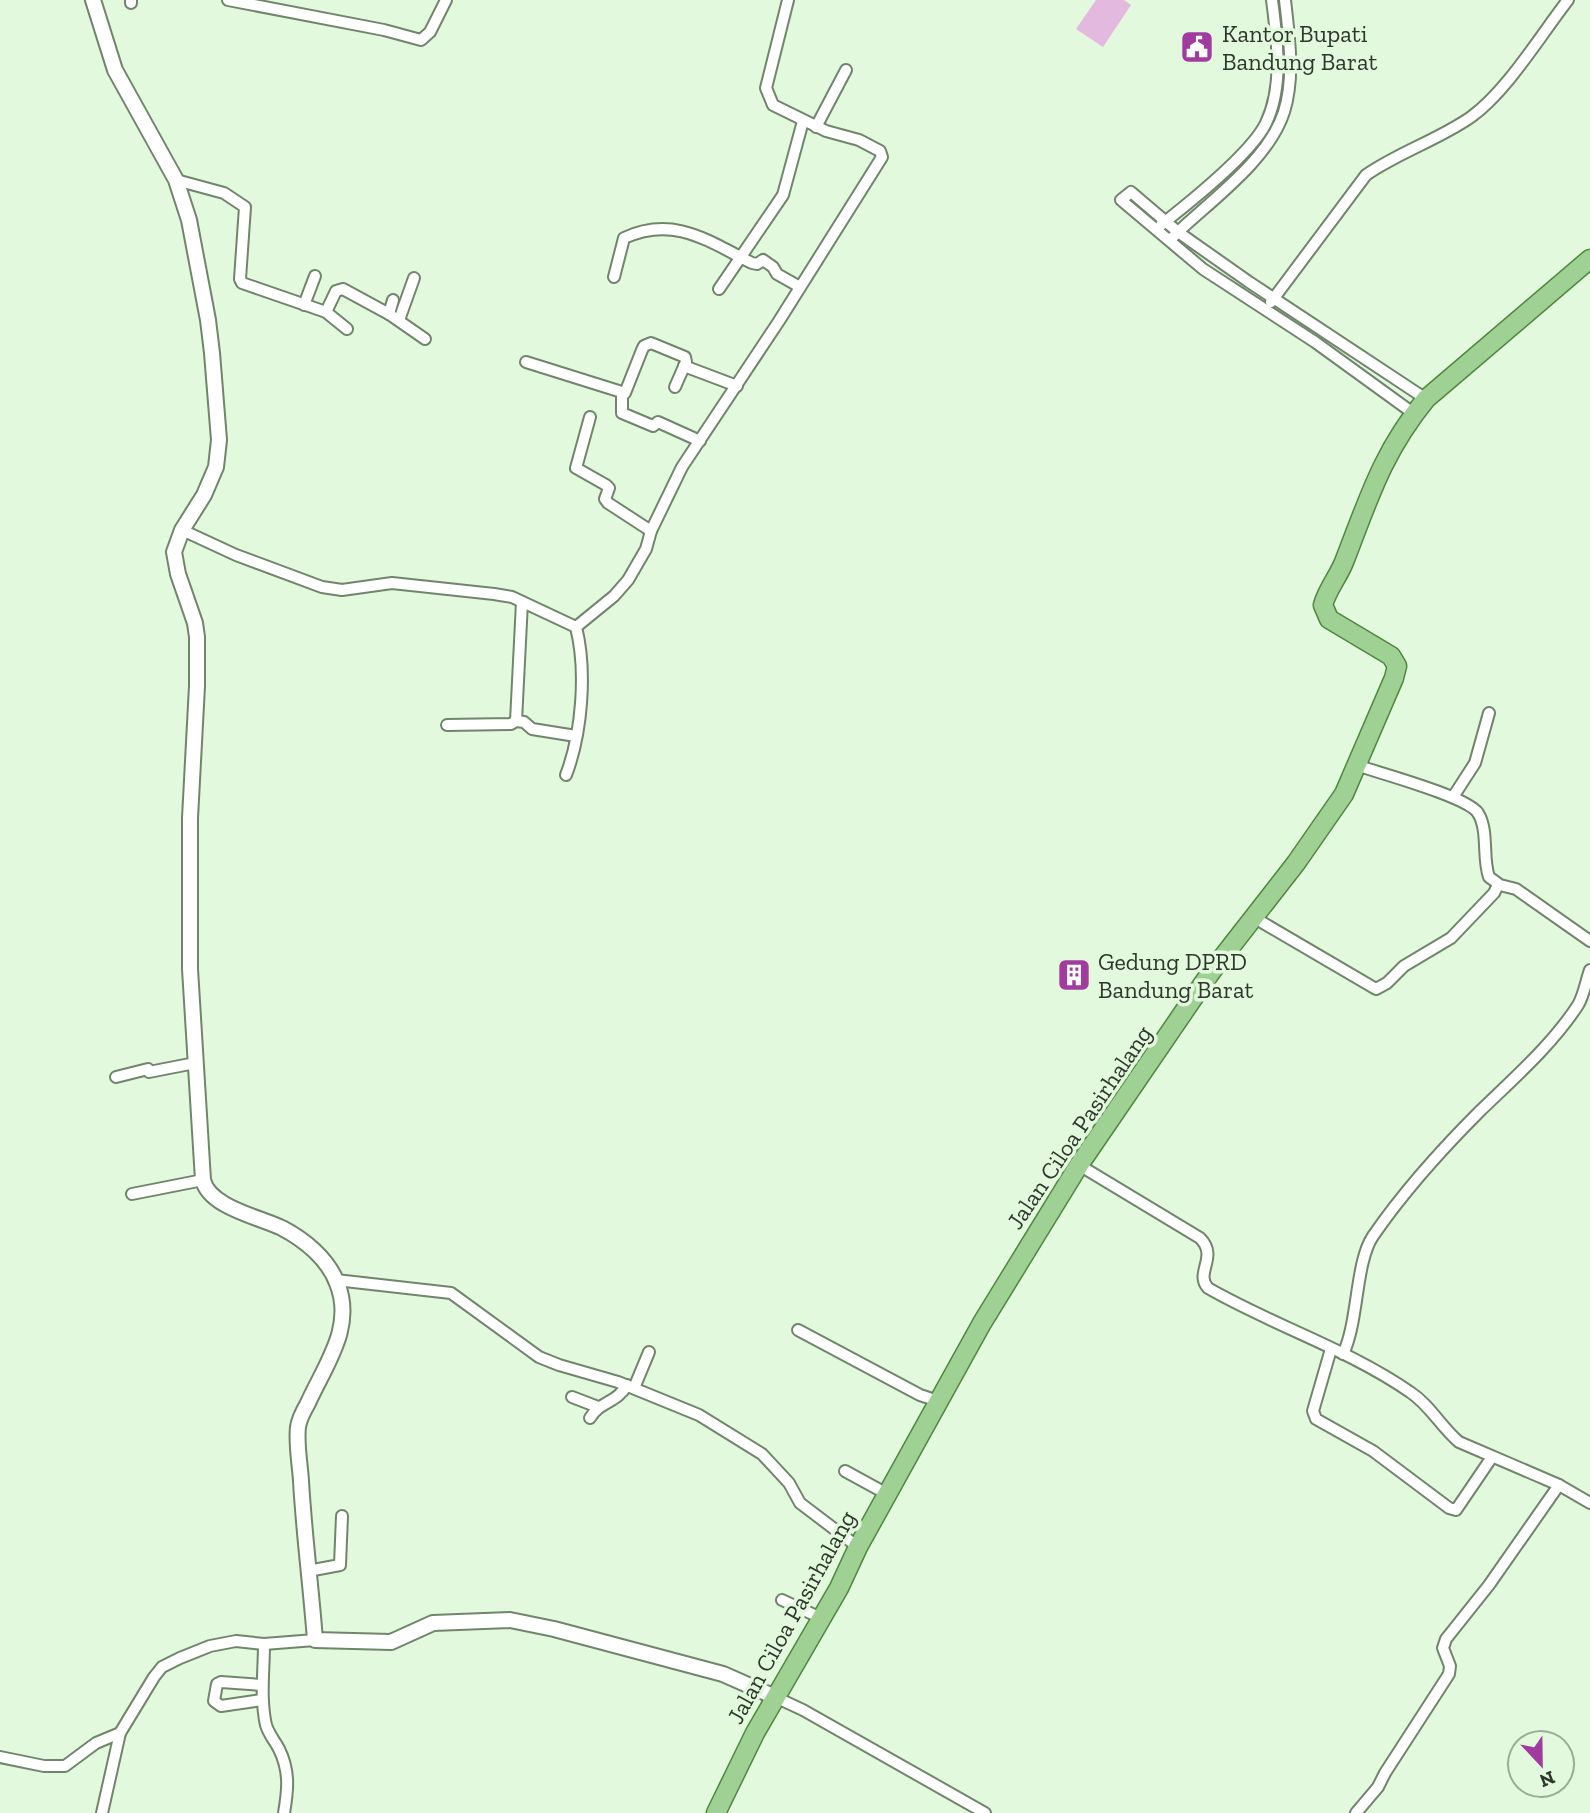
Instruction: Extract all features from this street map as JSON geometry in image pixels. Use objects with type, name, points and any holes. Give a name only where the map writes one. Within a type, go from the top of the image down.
[{"type":"main road","name":"Jalan Ciloa Pasirhalang","points":[[716,1813],[775,1697],[839,1588],[858,1547],[938,1401],[1079,1165],[1211,972],[1296,863],[1344,794],[1397,666],[1391,656],[1329,619],[1323,605],[1343,564],[1376,478],[1413,413],[1426,399],[1590,259]]},
{"type":"street","points":[[93,0],[115,71],[176,180],[189,220],[208,320],[219,440],[216,467],[175,547],[175,562],[195,624],[198,656],[190,818],[190,969],[203,1181],[208,1192],[218,1201],[299,1238],[325,1262],[340,1290],[343,1322],[334,1352],[298,1427],[315,1640]]},
{"type":"street","points":[[228,0],[384,30],[421,40],[430,32],[446,0]]},
{"type":"street","points":[[576,627],[620,591],[646,549],[667,495],[882,158],[880,151],[859,140],[816,127],[773,105],[766,88],[788,0]]},
{"type":"street","points":[[1156,229],[1227,167],[1265,125],[1275,92],[1278,50],[1272,0]]},
{"type":"street","points":[[1174,236],[1251,164],[1279,124],[1287,97],[1290,50],[1285,0]]},
{"type":"street","points":[[1264,310],[1366,175],[1444,134],[1480,110],[1501,89],[1568,0]]},
{"type":"street","points":[[816,127],[846,70]]},
{"type":"street","points":[[719,289],[783,195],[803,121]]},
{"type":"street","points":[[176,180],[224,193],[245,207],[240,279],[242,283],[326,312],[347,329]]},
{"type":"street","points":[[1413,413],[1315,342],[1203,269],[1174,236],[1166,221],[1131,192],[1121,200],[1156,229],[1174,236],[1426,399]]},
{"type":"street","points":[[614,276],[624,238],[663,228],[692,232],[757,264],[763,260],[774,267],[777,274],[800,287]]},
{"type":"street","points":[[304,306],[316,276]]},
{"type":"street","points":[[399,320],[414,278]]},
{"type":"street","points":[[326,312],[338,289],[367,295],[425,339]]},
{"type":"street","points":[[389,314],[393,300]]},
{"type":"street","points":[[526,362],[622,394],[626,393],[647,343],[683,355],[686,362],[675,387]]},
{"type":"street","points":[[684,366],[737,386]]},
{"type":"street","points":[[622,394],[622,413],[653,426],[657,422],[700,441]]},
{"type":"street","points":[[590,417],[576,470],[606,485],[609,488],[605,499],[608,503],[651,531]]},
{"type":"street","points":[[182,530],[236,555],[322,587],[342,590],[392,583],[463,593],[494,594],[512,597],[576,627]]},
{"type":"street","points":[[516,721],[522,602]]},
{"type":"street","points":[[566,775],[573,754],[584,668],[576,627]]},
{"type":"street","points":[[1453,797],[1475,763],[1489,713]]},
{"type":"street","points":[[447,724],[511,724],[516,721],[524,722],[532,729],[576,736]]},
{"type":"street","points":[[1356,765],[1453,797],[1471,806],[1483,826],[1487,875],[1499,885],[1516,889],[1590,941]]},
{"type":"street","points":[[1253,917],[1376,989],[1387,983],[1404,966],[1451,938],[1494,894],[1499,885]]},
{"type":"street","points":[[1343,1354],[1371,1240],[1398,1202],[1442,1150],[1585,1005],[1590,970]]},
{"type":"street","points":[[116,1077],[148,1069],[149,1072],[195,1063]]},
{"type":"street","points":[[1079,1165],[1200,1238],[1207,1245],[1208,1260],[1203,1277],[1208,1288],[1385,1376],[1413,1394],[1459,1442],[1559,1485],[1590,1503]]},
{"type":"street","points":[[132,1194],[203,1181]]},
{"type":"street","points":[[336,1279],[451,1293],[539,1357],[631,1386],[699,1415],[762,1454],[789,1483],[800,1503],[858,1547]]},
{"type":"street","points":[[798,1330],[920,1395],[938,1401]]},
{"type":"street","points":[[1331,1349],[1314,1410],[1315,1419],[1373,1451],[1455,1510],[1492,1457]]},
{"type":"street","points":[[590,1418],[598,1407],[616,1399],[631,1386],[649,1352]]},
{"type":"street","points":[[572,1398],[598,1407]]},
{"type":"street","points":[[845,1471],[887,1494]]},
{"type":"street","points":[[1356,1813],[1378,1787],[1449,1674],[1450,1666],[1443,1648],[1446,1639],[1489,1585],[1559,1485]]},
{"type":"street","points":[[308,1571],[340,1565],[342,1516]]},
{"type":"street","points":[[782,1600],[821,1618]]},
{"type":"street","points":[[102,1813],[120,1733],[140,1697],[162,1667],[210,1646],[236,1641],[264,1644],[315,1640],[391,1642],[433,1623],[510,1620],[723,1674],[803,1710],[985,1813]]},
{"type":"street","points":[[264,1644],[262,1700],[266,1726],[287,1770],[284,1813]]},
{"type":"street","points":[[262,1685],[221,1682],[217,1684],[215,1701],[221,1706],[262,1700]]},
{"type":"street","points":[[0,1757],[44,1766],[62,1766],[96,1743],[120,1733]]},
{"type":"shaded area","points":[[1096,0],[1124,0],[1131,5],[1103,47],[1076,29]]},
{"type":"place","name":"Kantor Bupati Bandung Barat","points":[[1197,47]]},
{"type":"place","name":"Gedung DPRD Bandung Barat","points":[[1074,975]]}]
